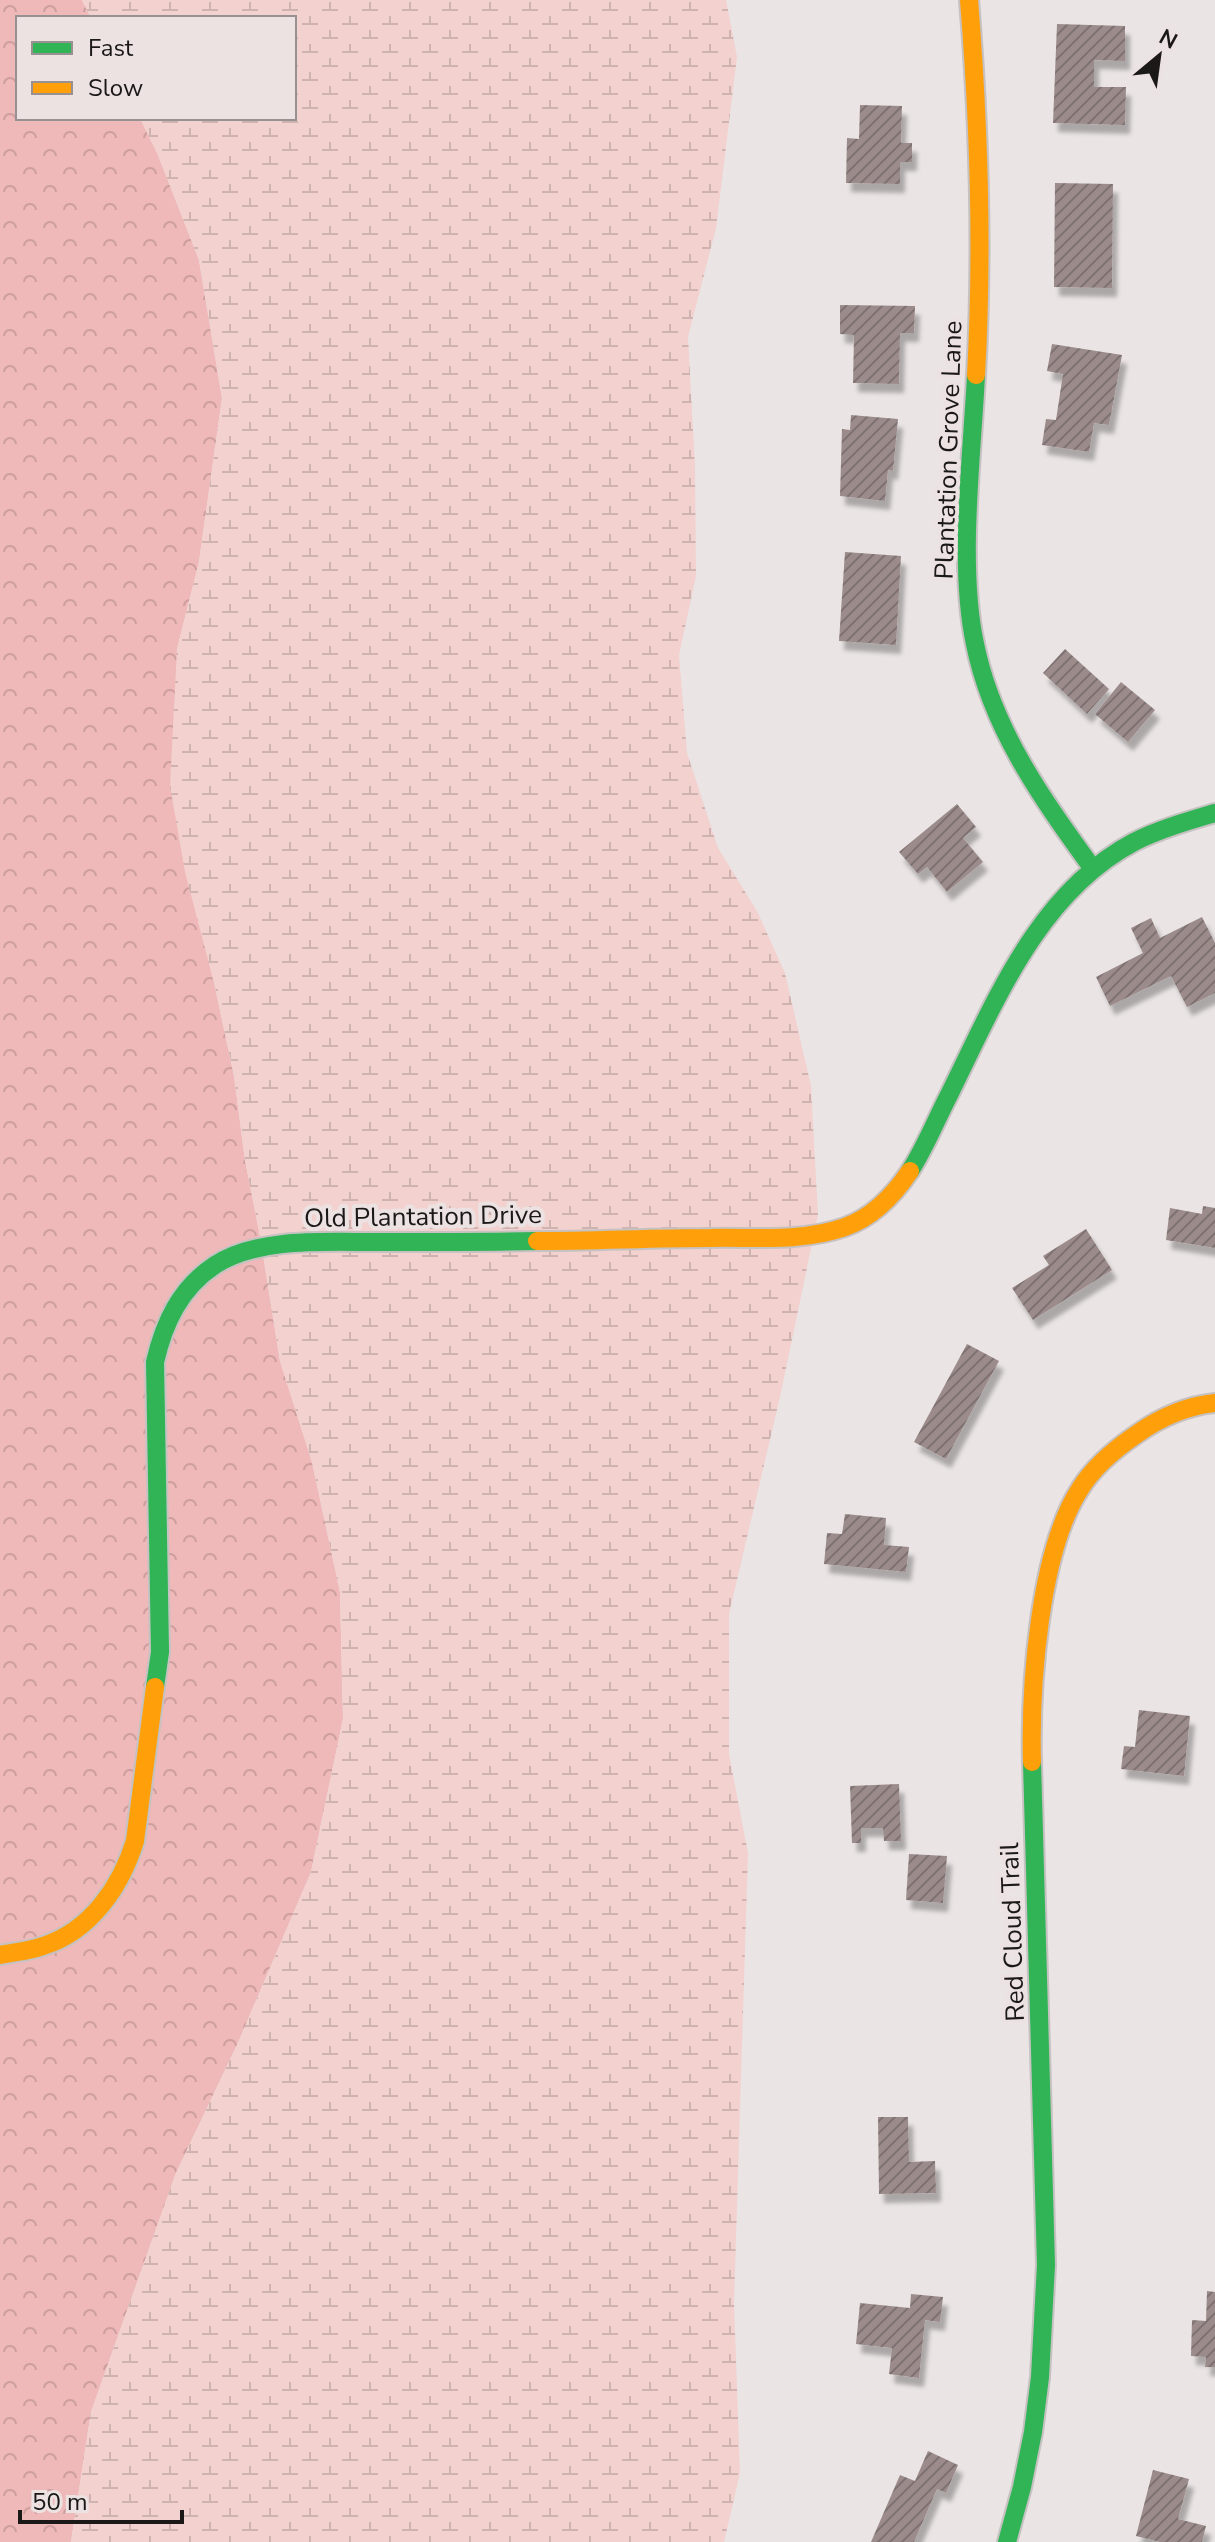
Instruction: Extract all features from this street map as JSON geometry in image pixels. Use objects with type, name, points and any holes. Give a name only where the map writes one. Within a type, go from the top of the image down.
[{"type":"street","name":"Plantation Grove Lane","points":[[969,0],[977,170],[978,342],[971,445],[971,622],[991,703],[1011,748],[1036,790],[1093,869]]},
{"type":"street","name":"Old Plantation Drive","points":[[0,1955],[45,1946],[81,1926],[110,1897],[129,1861],[135,1841],[160,1652],[155,1362],[167,1317],[195,1281],[216,1265],[239,1254],[255,1249],[311,1243],[676,1239],[809,1234],[835,1230],[859,1220],[880,1207],[899,1188],[1009,976],[1035,932],[1074,885],[1122,849],[1159,830],[1215,813]]},
{"type":"street","name":"Red Cloud Trail","points":[[1007,2542],[1031,2448],[1041,2377],[1045,2313],[1047,2213],[1032,1756],[1041,1629],[1055,1546],[1064,1517],[1078,1491],[1118,1447],[1173,1412],[1198,1404],[1215,1403]]},
{"type":"green space","points":[[0,0],[82,0],[90,16],[16,16],[16,120],[141,120],[199,260],[222,398],[199,562],[177,649],[215,987],[234,1076],[245,1160],[280,1361],[312,1462],[340,1592],[343,1719],[311,1872],[237,2045],[176,2173],[91,2412],[71,2542],[0,2542]]},
{"type":"green space","points":[[82,0],[726,0],[737,57],[716,228],[688,337],[695,466],[696,576],[679,655],[687,753],[718,848],[757,911],[785,973],[811,1086],[818,1215],[780,1397],[729,1614],[729,1754],[748,1853],[734,2303],[740,2473],[724,2542],[71,2542],[91,2412],[176,2173],[237,2045],[311,1872],[343,1719],[340,1592],[312,1462],[280,1361],[245,1160],[234,1076],[185,872],[170,786],[177,649],[199,562],[222,398],[199,260],[141,120],[296,120],[296,16],[90,16]]},
{"type":"building","points":[[1057,24],[1125,26],[1125,61],[1094,60],[1094,87],[1126,87],[1125,125],[1053,123]]},
{"type":"building","points":[[860,105],[902,106],[901,143],[912,143],[912,162],[900,162],[900,184],[846,183],[847,138],[859,139]]},
{"type":"building","points":[[1055,183],[1113,184],[1112,288],[1054,287]]},
{"type":"building","points":[[840,305],[915,306],[914,333],[900,333],[899,384],[853,383],[854,335],[840,334]]},
{"type":"building","points":[[1052,344],[1122,355],[1109,425],[1094,423],[1089,452],[1042,445],[1046,419],[1056,420],[1063,374],[1047,371]]},
{"type":"building","points":[[851,415],[898,419],[893,471],[888,470],[885,501],[840,496],[842,429],[850,430]]},
{"type":"building","points":[[845,552],[901,556],[896,645],[839,641]]},
{"type":"building","points":[[1065,649],[1109,689],[1087,714],[1043,673]]},
{"type":"building","points":[[1121,682],[1155,710],[1128,742],[1095,714]]},
{"type":"building","points":[[957,804],[976,827],[963,838],[983,862],[947,892],[927,867],[918,874],[899,852]]},
{"type":"building","points":[[1202,917],[1215,943],[1215,993],[1187,1007],[1171,976],[1110,1006],[1096,977],[1143,953],[1131,928],[1151,918],[1160,938]]},
{"type":"building","points":[[1203,1206],[1215,1208],[1215,1248],[1166,1240],[1170,1208],[1202,1214]]},
{"type":"building","points":[[1086,1229],[1112,1270],[1033,1320],[1012,1288],[1049,1265],[1043,1256]]},
{"type":"building","points":[[967,1344],[999,1361],[946,1459],[914,1442]]},
{"type":"building","points":[[845,1514],[886,1518],[884,1545],[909,1547],[906,1572],[824,1564],[827,1533],[842,1534]]},
{"type":"building","points":[[1139,1710],[1190,1716],[1184,1776],[1121,1769],[1124,1746],[1135,1747]]},
{"type":"building","points":[[899,1784],[901,1841],[884,1841],[883,1828],[861,1828],[861,1843],[852,1843],[850,1786]]},
{"type":"building","points":[[909,1854],[947,1856],[943,1903],[906,1900]]},
{"type":"building","points":[[878,2117],[908,2117],[909,2162],[935,2161],[936,2193],[879,2194]]},
{"type":"building","points":[[1207,2291],[1215,2292],[1215,2367],[1205,2367],[1206,2357],[1191,2356],[1192,2320],[1206,2321]]},
{"type":"building","points":[[911,2294],[943,2297],[940,2322],[925,2320],[919,2378],[889,2374],[892,2348],[856,2344],[860,2303],[910,2308]]},
{"type":"building","points":[[928,2451],[958,2465],[946,2493],[937,2489],[914,2542],[871,2542],[900,2475],[915,2481]]},
{"type":"building","points":[[1153,2470],[1189,2479],[1178,2519],[1206,2526],[1202,2542],[1160,2542],[1136,2536]]},
{"type":"traffic: fast","points":[[976,375],[967,546],[967,580],[975,644],[983,675],[1007,734],[1038,790],[1093,869]]},
{"type":"traffic: fast","points":[[910,1171],[1002,988],[1045,920],[1071,890],[1100,864],[1134,842],[1215,813]]},
{"type":"traffic: fast","points":[[155,1687],[160,1652],[155,1362],[169,1320],[192,1284],[215,1265],[234,1255],[276,1245],[537,1241]]},
{"type":"traffic: fast","points":[[1007,2542],[1033,2432],[1040,2377],[1046,2265],[1032,1762]]},
{"type":"traffic: slow","points":[[969,0],[979,188],[976,375]]},
{"type":"traffic: slow","points":[[537,1241],[778,1238],[829,1232],[874,1211],[890,1197],[910,1171]]},
{"type":"traffic: slow","points":[[1032,1762],[1035,1659],[1040,1621],[1046,1583],[1066,1516],[1080,1489],[1098,1465],[1121,1446],[1165,1418],[1215,1403]]},
{"type":"traffic: slow","points":[[0,1955],[43,1946],[76,1930],[102,1905],[112,1890],[135,1841],[155,1687]]}]
